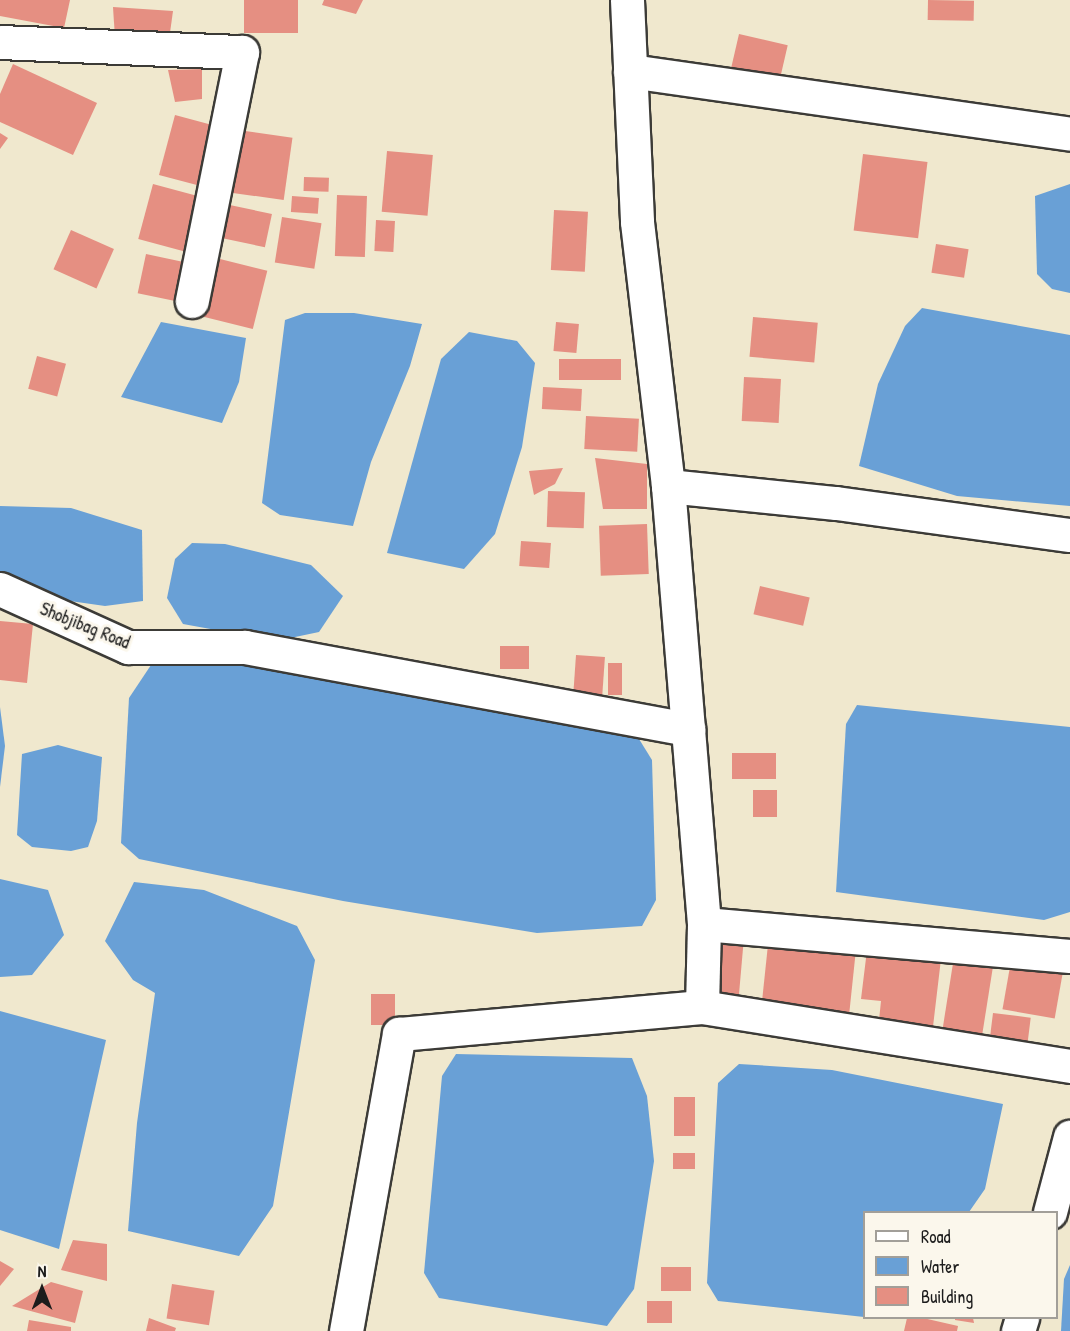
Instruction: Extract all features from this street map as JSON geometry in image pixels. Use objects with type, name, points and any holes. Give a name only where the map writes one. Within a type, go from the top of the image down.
[{"type":"street","points":[[627,0],[637,222],[668,486],[704,924],[702,1007]]},
{"type":"street","points":[[0,42],[242,52],[192,301]]},
{"type":"street","points":[[630,71],[1070,134]]},
{"type":"street","points":[[668,486],[836,503],[1070,536]]},
{"type":"street","name":"Shobjibag Road","points":[[0,590],[128,647],[245,647],[688,729]]},
{"type":"street","points":[[704,924],[1070,956]]},
{"type":"street","points":[[346,1331],[399,1034],[702,1007],[1070,1066]]},
{"type":"street","points":[[1050,1211],[1070,1137]]},
{"type":"water","points":[[1070,184],[1070,293],[1052,289],[1037,274],[1035,196]]},
{"type":"water","points":[[922,308],[1070,335],[1070,506],[957,496],[859,466],[878,384],[905,326]]},
{"type":"water","points":[[305,313],[354,313],[422,324],[410,366],[371,462],[353,526],[280,515],[262,503],[285,320]]},
{"type":"water","points":[[161,322],[246,338],[239,382],[222,423],[121,397]]},
{"type":"water","points":[[469,332],[517,341],[535,363],[522,447],[495,534],[464,569],[387,553],[441,359]]},
{"type":"water","points":[[0,506],[71,508],[142,530],[143,601],[105,606],[56,599],[0,573]]},
{"type":"water","points":[[192,543],[225,544],[311,565],[343,596],[319,632],[276,641],[183,624],[167,598],[175,559]]},
{"type":"water","points":[[161,650],[194,650],[559,719],[639,739],[652,760],[656,900],[642,926],[537,933],[343,901],[139,859],[121,843],[129,698]]},
{"type":"water","points":[[857,705],[1070,727],[1070,912],[1044,920],[836,892],[846,724]]},
{"type":"water","points":[[0,707],[5,746],[0,787]]},
{"type":"water","points":[[58,745],[102,757],[97,821],[88,847],[71,851],[32,847],[17,835],[22,754]]},
{"type":"water","points":[[0,879],[48,890],[64,935],[32,975],[0,977]]},
{"type":"water","points":[[134,882],[204,890],[297,926],[315,960],[273,1206],[239,1256],[128,1231],[137,1123],[155,993],[133,980],[105,941]]},
{"type":"water","points":[[0,1011],[106,1040],[59,1249],[0,1230]]},
{"type":"water","points":[[456,1054],[632,1058],[647,1096],[654,1161],[634,1289],[607,1326],[439,1298],[424,1273],[442,1076]]},
{"type":"water","points":[[739,1064],[832,1070],[1003,1104],[985,1189],[970,1211],[863,1211],[863,1317],[718,1301],[707,1283],[718,1083]]},
{"type":"water","points":[[1070,1265],[1070,1331],[1061,1331],[1064,1279]]},
{"type":"building","points":[[0,0],[70,0],[64,28],[0,16]]},
{"type":"building","points":[[244,0],[298,0],[298,33],[244,33]]},
{"type":"building","points":[[324,0],[363,0],[356,14],[322,5]]},
{"type":"building","points":[[928,0],[974,1],[974,21],[928,20]]},
{"type":"building","points":[[113,7],[173,11],[169,40],[115,38]]},
{"type":"building","points":[[739,34],[788,45],[777,92],[728,81]]},
{"type":"building","points":[[13,64],[97,103],[73,155],[0,122],[0,94]]},
{"type":"building","points":[[202,69],[202,99],[175,102],[168,70]]},
{"type":"building","points":[[175,115],[225,128],[209,188],[159,175]]},
{"type":"building","points":[[238,130],[292,138],[284,200],[229,192]]},
{"type":"building","points":[[0,133],[8,138],[0,149]]},
{"type":"building","points":[[387,151],[433,155],[428,216],[382,212]]},
{"type":"building","points":[[863,154],[928,162],[918,238],[854,230]]},
{"type":"building","points":[[304,177],[329,178],[328,192],[304,191]]},
{"type":"building","points":[[153,184],[200,197],[186,252],[138,239]]},
{"type":"building","points":[[337,195],[367,196],[365,257],[335,256]]},
{"type":"building","points":[[292,196],[319,198],[318,214],[291,212]]},
{"type":"building","points":[[225,204],[272,214],[265,247],[218,237]]},
{"type":"building","points":[[554,210],[588,212],[585,272],[551,270]]},
{"type":"building","points":[[282,217],[322,223],[314,269],[275,262]]},
{"type":"building","points":[[376,220],[395,221],[393,252],[374,251]]},
{"type":"building","points":[[71,230],[114,249],[96,288],[54,269]]},
{"type":"building","points":[[936,244],[969,249],[964,278],[931,273]]},
{"type":"building","points":[[146,254],[187,263],[179,302],[138,293]]},
{"type":"building","points":[[212,257],[267,271],[253,329],[197,315]]},
{"type":"building","points":[[753,317],[818,323],[814,363],[750,357]]},
{"type":"building","points":[[556,322],[579,324],[576,353],[553,351]]},
{"type":"building","points":[[37,356],[66,364],[57,397],[28,389]]},
{"type":"building","points":[[559,359],[621,359],[621,380],[559,380]]},
{"type":"building","points":[[744,377],[781,379],[779,423],[742,421]]},
{"type":"building","points":[[543,387],[582,389],[581,411],[542,409]]},
{"type":"building","points":[[586,416],[639,419],[637,452],[584,449]]},
{"type":"building","points":[[595,458],[647,464],[647,509],[603,509]]},
{"type":"building","points":[[563,468],[555,484],[534,495],[529,471]]},
{"type":"building","points":[[548,491],[585,492],[584,528],[547,527]]},
{"type":"building","points":[[647,524],[649,574],[601,576],[599,526]]},
{"type":"building","points":[[521,541],[551,543],[549,568],[519,566]]},
{"type":"building","points":[[760,586],[810,597],[803,626],[753,614]]},
{"type":"building","points":[[0,621],[33,624],[27,683],[0,680]]},
{"type":"building","points":[[500,646],[529,646],[529,669],[500,669]]},
{"type":"building","points":[[576,655],[605,657],[602,700],[573,698]]},
{"type":"building","points":[[608,663],[622,663],[622,695],[608,695]]},
{"type":"building","points":[[732,753],[776,753],[776,779],[732,779]]},
{"type":"building","points":[[753,790],[777,790],[777,817],[753,817]]},
{"type":"building","points":[[769,935],[857,944],[847,1033],[760,1024]]},
{"type":"building","points":[[721,936],[744,938],[737,1012],[715,1010]]},
{"type":"building","points":[[867,950],[941,959],[932,1035],[878,1030],[881,1001],[861,999]]},
{"type":"building","points":[[954,957],[994,963],[980,1048],[941,1042]]},
{"type":"building","points":[[1011,961],[1063,970],[1055,1018],[1002,1009]]},
{"type":"building","points":[[371,994],[395,994],[395,1025],[371,1025]]},
{"type":"building","points":[[993,1013],[1031,1018],[1026,1053],[989,1049]]},
{"type":"building","points":[[674,1097],[695,1097],[695,1136],[674,1136]]},
{"type":"building","points":[[673,1153],[695,1153],[695,1169],[673,1169]]},
{"type":"building","points":[[73,1240],[107,1244],[107,1281],[61,1270]]},
{"type":"building","points":[[0,1261],[14,1269],[0,1286]]},
{"type":"building","points":[[661,1267],[691,1267],[691,1291],[661,1291]]},
{"type":"building","points":[[51,1282],[83,1291],[75,1323],[12,1306]]},
{"type":"building","points":[[172,1284],[214,1291],[209,1325],[167,1319]]},
{"type":"building","points":[[647,1301],[672,1301],[672,1323],[647,1323]]},
{"type":"building","points":[[149,1318],[176,1328],[175,1331],[146,1331]]},
{"type":"building","points":[[907,1319],[927,1319],[958,1326],[957,1331],[904,1331]]},
{"type":"building","points":[[973,1319],[974,1323],[955,1320]]},
{"type":"building","points":[[29,1320],[71,1327],[71,1331],[27,1331]]}]
